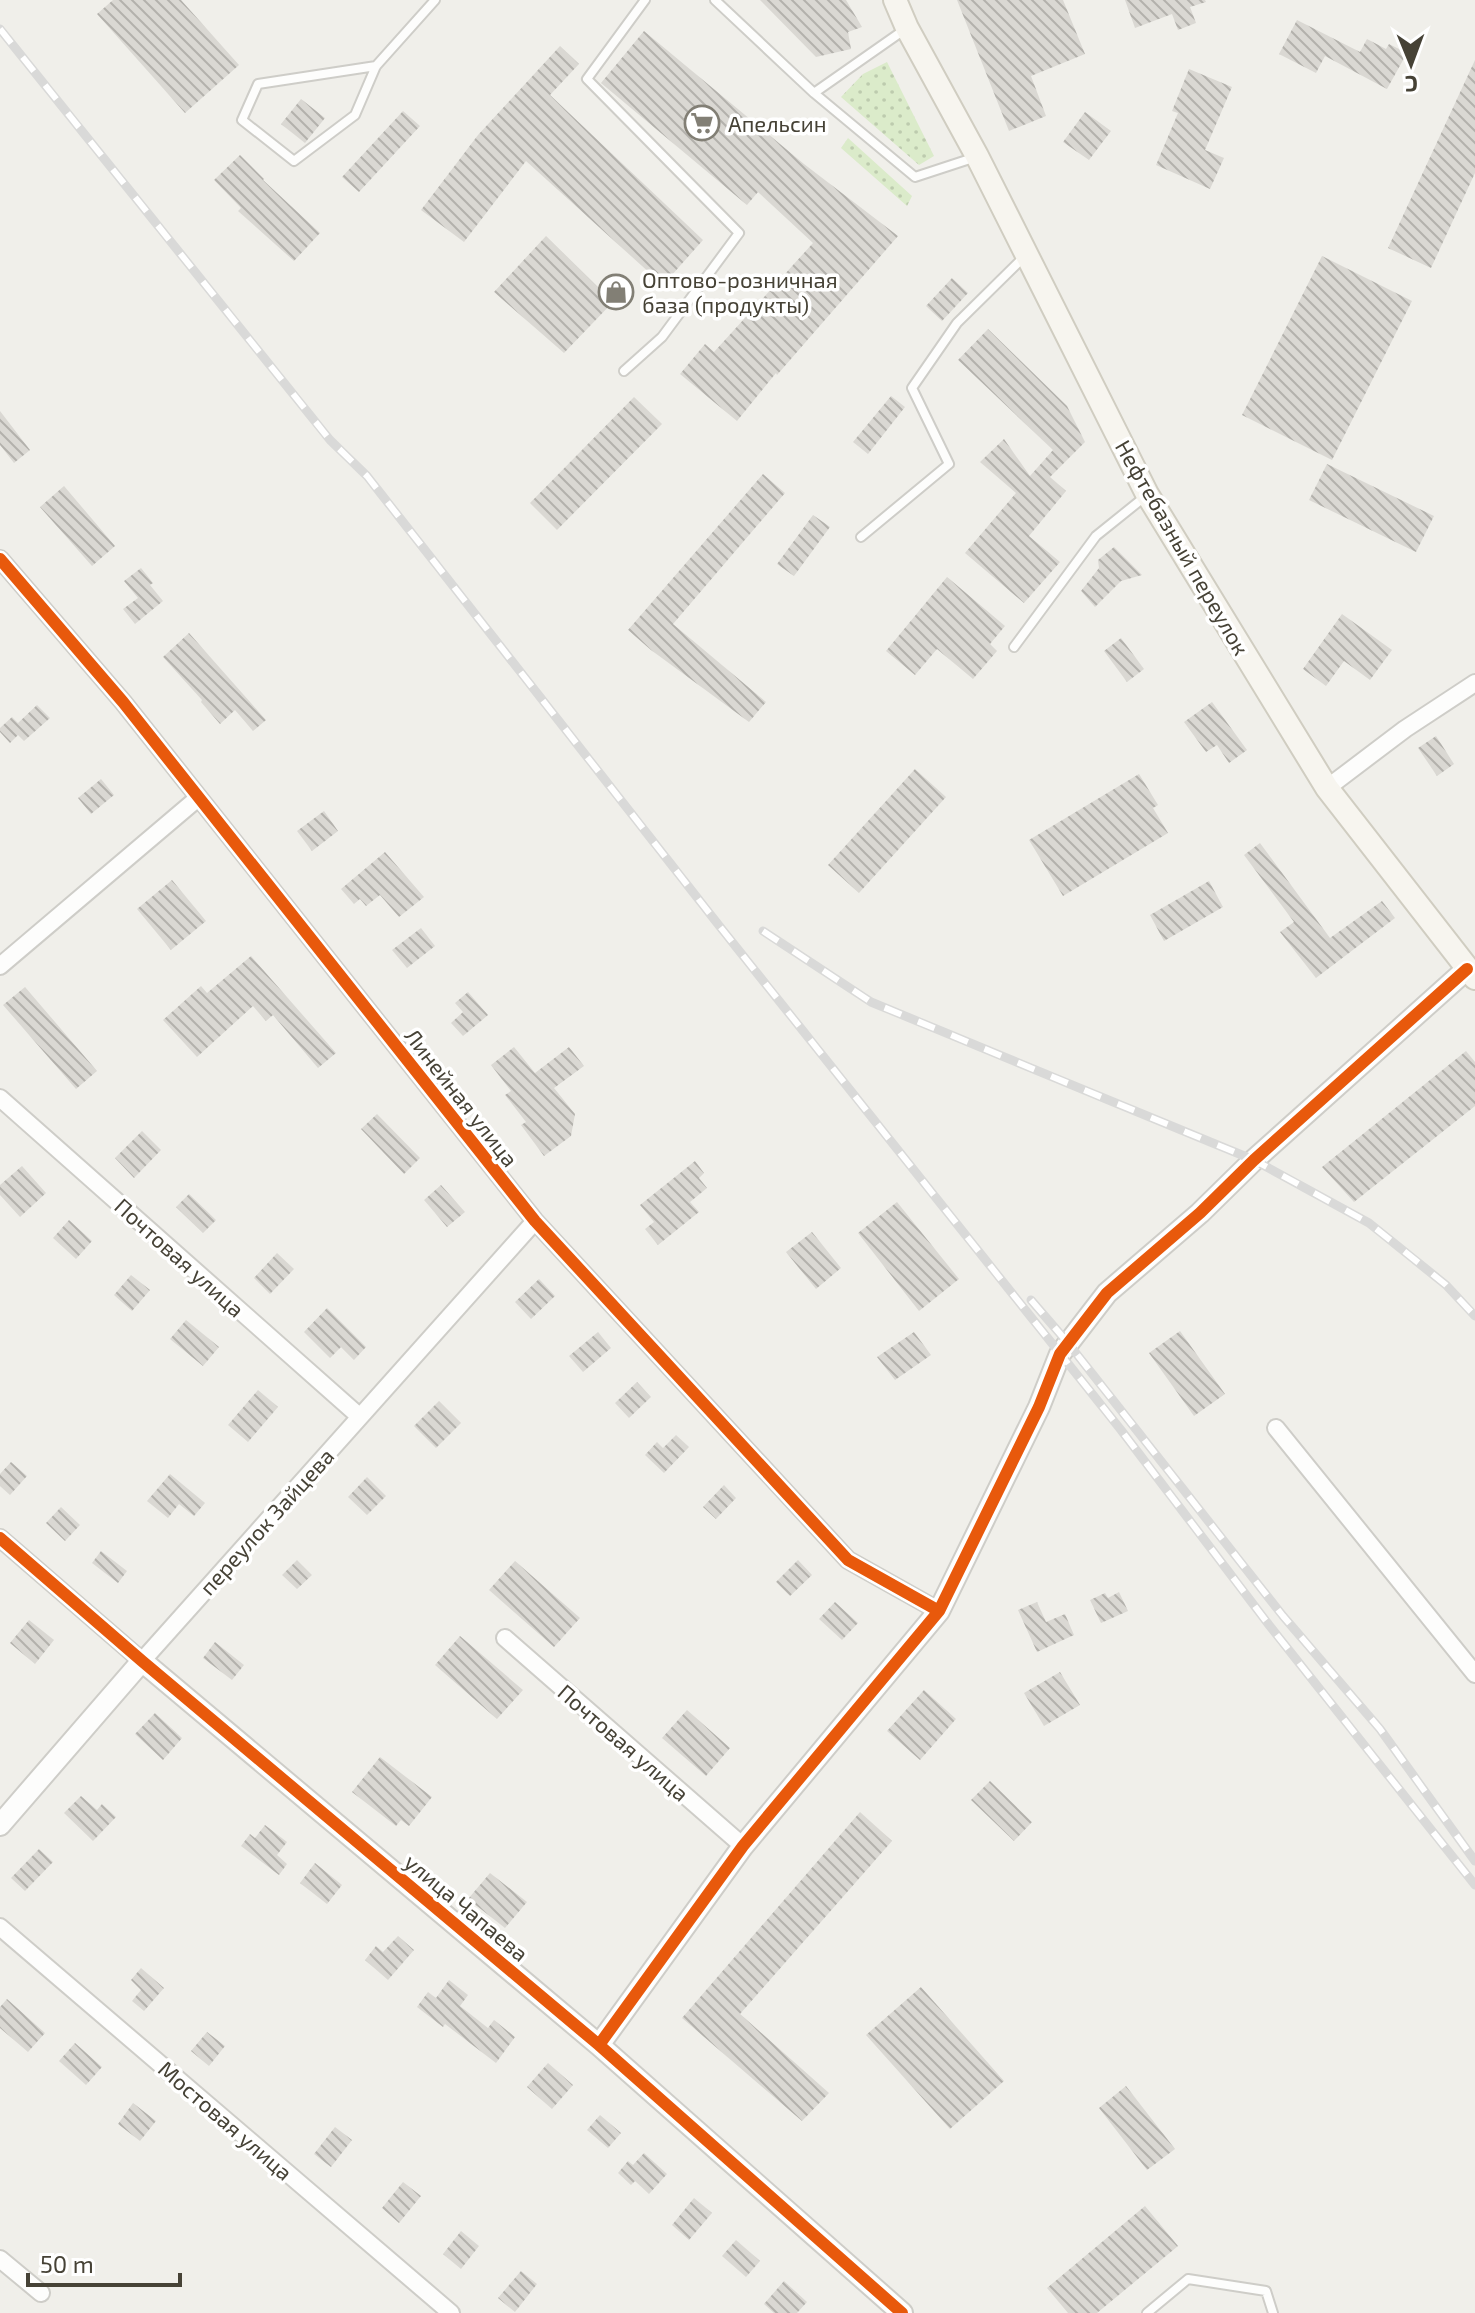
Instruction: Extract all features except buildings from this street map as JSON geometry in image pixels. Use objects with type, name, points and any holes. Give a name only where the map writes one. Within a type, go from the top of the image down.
[{"type":"main road","name":"Нефтебазный переулок","points":[[895,0],[1147,494],[1327,788],[1471,973]]},
{"type":"street","name":"Линейная улица","points":[[0,559],[123,702],[535,1221],[848,1560],[939,1611]]},
{"type":"street","points":[[1327,788],[1405,729],[1475,683]]},
{"type":"street","points":[[0,966],[198,798]]},
{"type":"street","points":[[599,2045],[743,1846],[939,1611],[1039,1407],[1060,1354],[1107,1293],[1200,1213],[1254,1160],[1471,973]]},
{"type":"street","name":"Почтовая улица","points":[[0,1098],[359,1416]]},
{"type":"street","name":"переулок Зайцева","points":[[0,1825],[359,1416],[535,1221]]},
{"type":"street","points":[[1276,1428],[1475,1674]]},
{"type":"street","name":"улица Чапаева","points":[[0,1538],[599,2045],[902,2313]]},
{"type":"street","name":"Почтовая улица","points":[[505,1638],[743,1846]]},
{"type":"street","name":"Мостовая улица","points":[[0,1927],[451,2313]]},
{"type":"street","points":[[0,2259],[41,2293]]},
{"type":"lane","points":[[376,66],[258,84],[242,120],[294,161],[355,115],[376,66],[435,0]]},
{"type":"lane","points":[[624,371],[662,337],[739,233],[587,79],[645,0]]},
{"type":"lane","points":[[715,0],[814,93],[915,177],[977,156]]},
{"type":"lane","points":[[814,93],[907,28]]},
{"type":"lane","points":[[861,537],[949,464],[912,388],[957,323],[1027,255]]},
{"type":"lane","points":[[1014,647],[1096,536],[1147,494]]},
{"type":"lane","points":[[1147,2313],[1188,2279],[1266,2291],[1273,2313]]},
{"type":"green space","points":[[887,62],[934,156],[919,165],[841,97],[863,74]]},
{"type":"green space","points":[[848,138],[912,196],[907,206],[841,148]]},
{"type":"railway","points":[[0,29],[330,440],[367,476],[721,928],[1121,1430],[1269,1625],[1475,1885]]},
{"type":"railway","points":[[763,931],[871,1002],[1254,1160],[1369,1223],[1446,1285],[1475,1316]]},
{"type":"railway","points":[[1031,1300],[1283,1616],[1380,1729],[1475,1861]]},
{"type":"cycle path","points":[[0,559],[123,702],[535,1221],[848,1560],[939,1611]]},
{"type":"cycle path","points":[[599,2045],[743,1846],[939,1611],[1039,1407],[1060,1354],[1107,1293],[1200,1213],[1254,1160],[1467,969]]},
{"type":"cycle path","points":[[0,1538],[599,2045],[902,2313]]},
{"type":"place","name":"Апельсин","points":[[702,123]]},
{"type":"place","name":"Оптово-розничная база (продукты)","points":[[616,292]]}]
